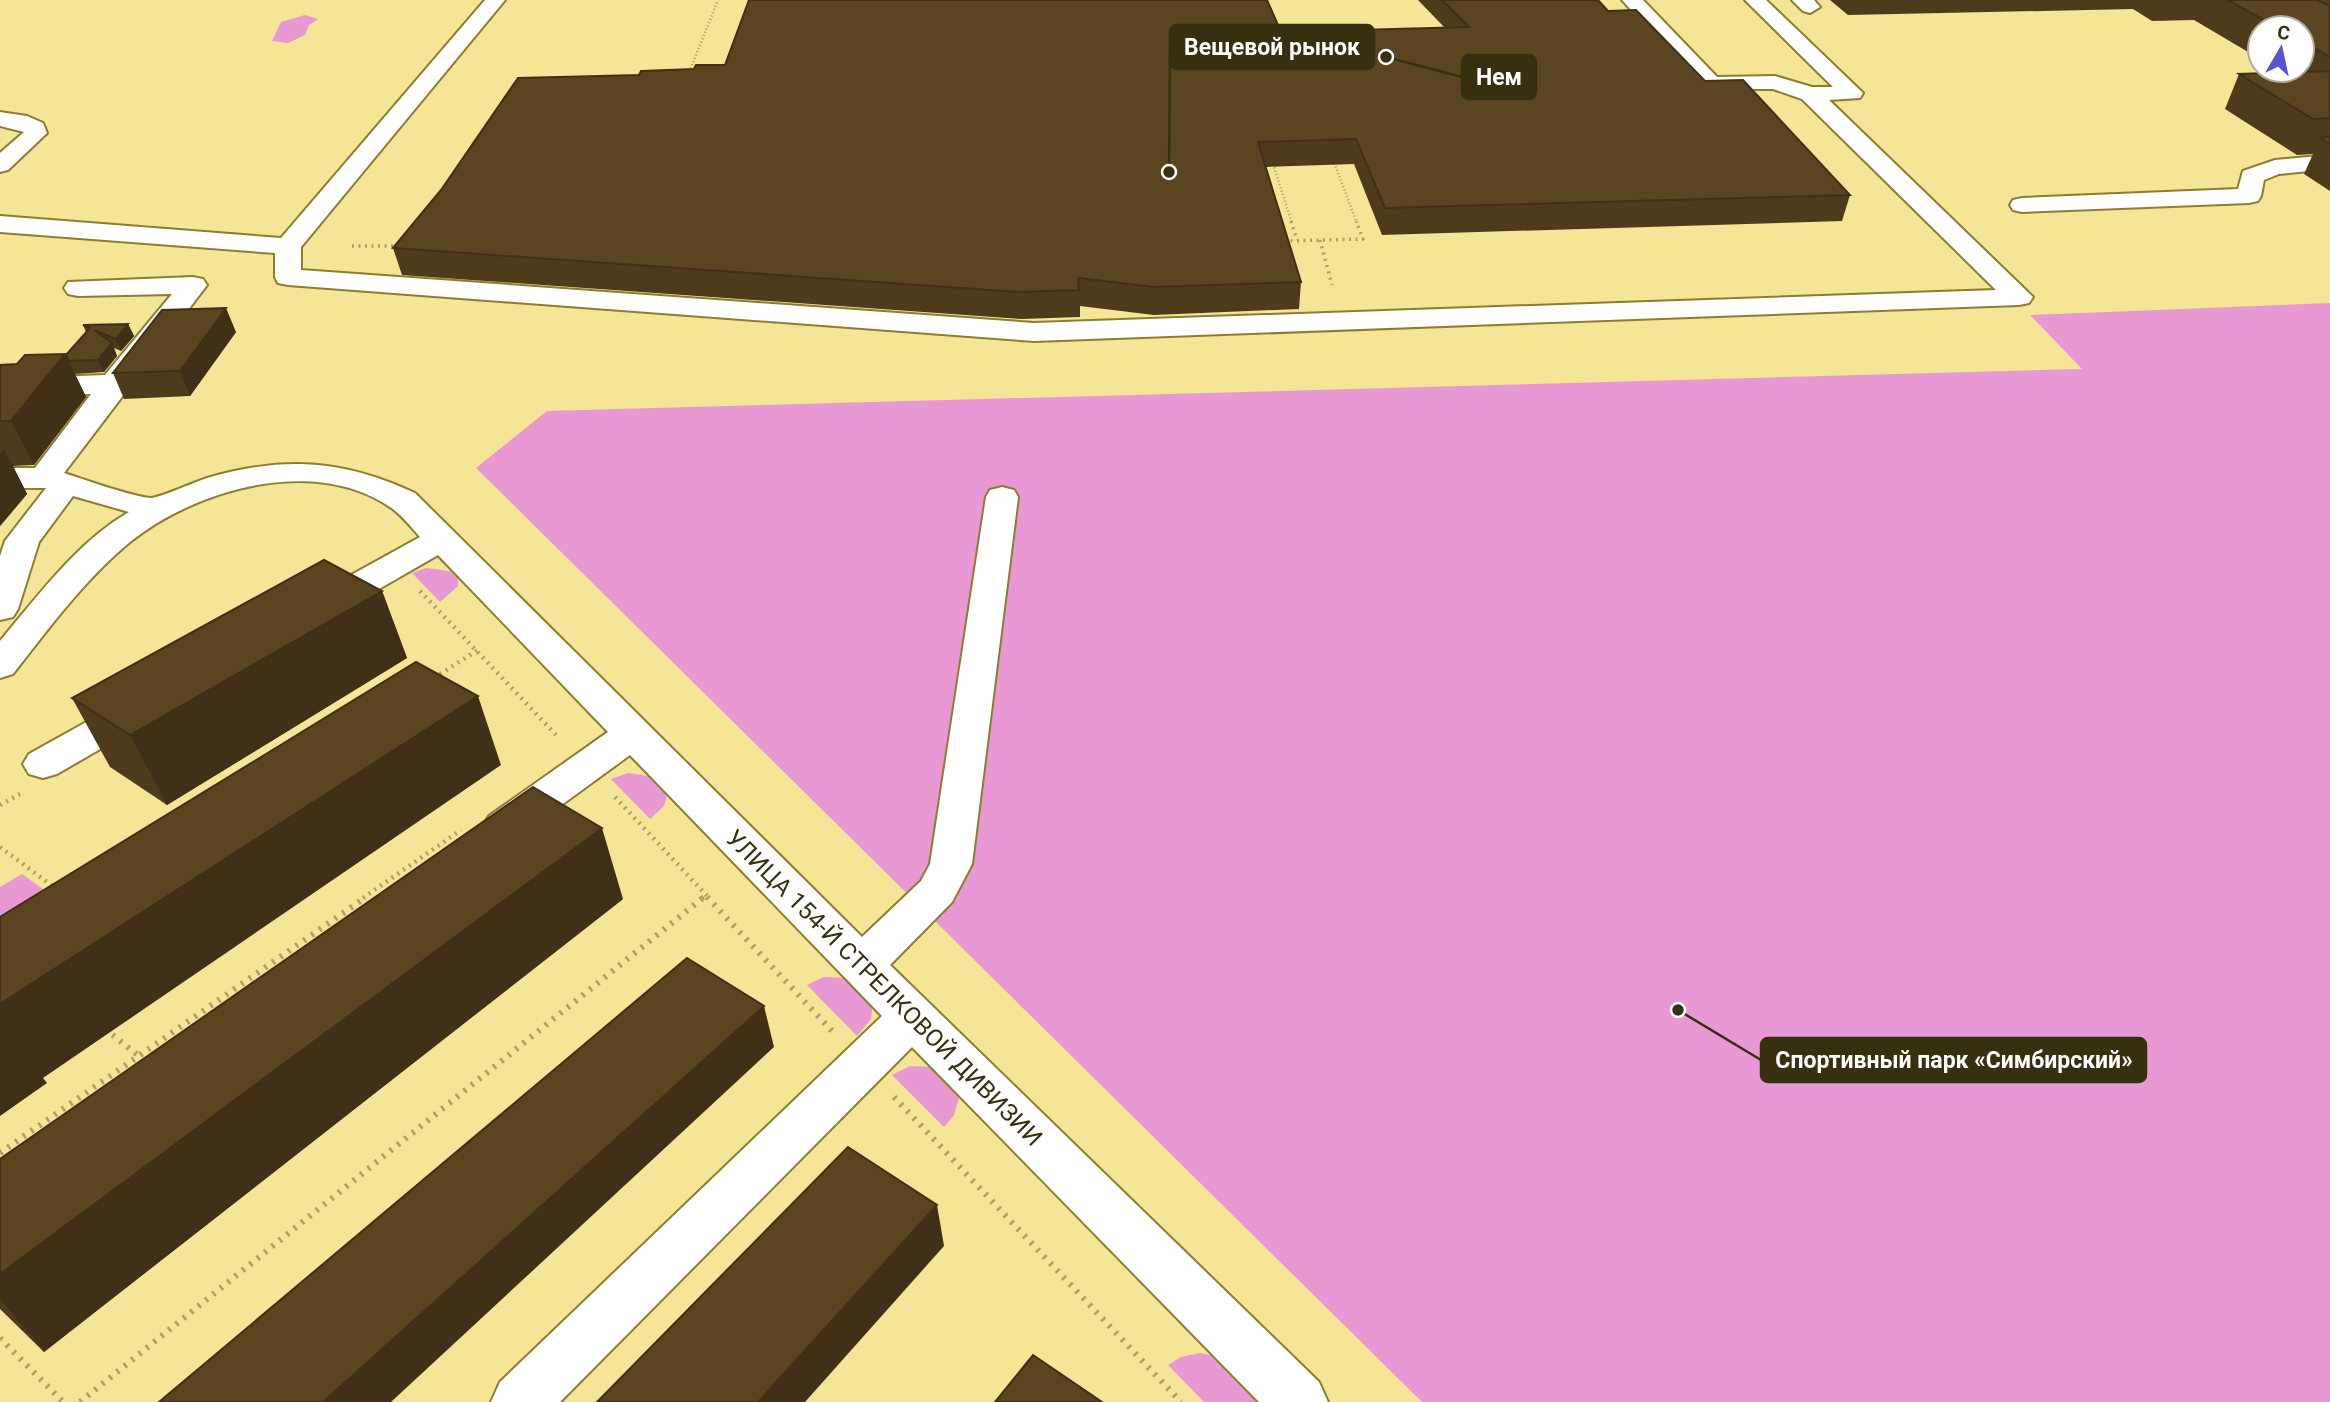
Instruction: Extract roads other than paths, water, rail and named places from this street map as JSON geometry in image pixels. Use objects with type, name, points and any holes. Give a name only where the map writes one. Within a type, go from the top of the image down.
[{"type":"street","points":[[495,0],[288,246],[288,277],[1034,332],[2019,297],[1810,94]]},
{"type":"street","points":[[1633,0],[1711,84],[1774,82],[1810,94],[1852,93],[1755,0]]},
{"type":"street","points":[[0,120],[19,121],[35,128],[36,133],[0,165]]},
{"type":"street","points":[[2022,205],[2249,196],[2252,176],[2275,167],[2330,162]]},
{"type":"street","points":[[0,224],[288,246]]},
{"type":"street","points":[[0,609],[22,541],[55,480],[114,384],[193,285],[78,288]]},
{"type":"street","points":[[0,388],[114,384]]},
{"type":"street","name":"УЛИЦА 154-Й СТРЕЛКОВОЙ ДИВИЗИИ","points":[[1,662],[60,594],[111,542],[134,523],[216,486],[255,477],[298,472],[338,476],[403,500],[861,966],[1299,1402]]},
{"type":"street","points":[[0,478],[55,480],[158,510]]},
{"type":"street","points":[[861,966],[937,891],[951,864],[1002,497]]},
{"type":"street","points":[[285,628],[394,566],[458,555]]},
{"type":"street","points":[[33,778],[164,696]]},
{"type":"street","points":[[472,836],[586,767],[633,733]]},
{"type":"street","points":[[520,1402],[912,1017]]},
{"type":"place","name":"Нем","points":[[1386,57]]},
{"type":"place","name":"Вещевой рынок","points":[[1169,172]]},
{"type":"place","name":"Спортивный парк «Симбирский»","points":[[1678,1010]]}]
